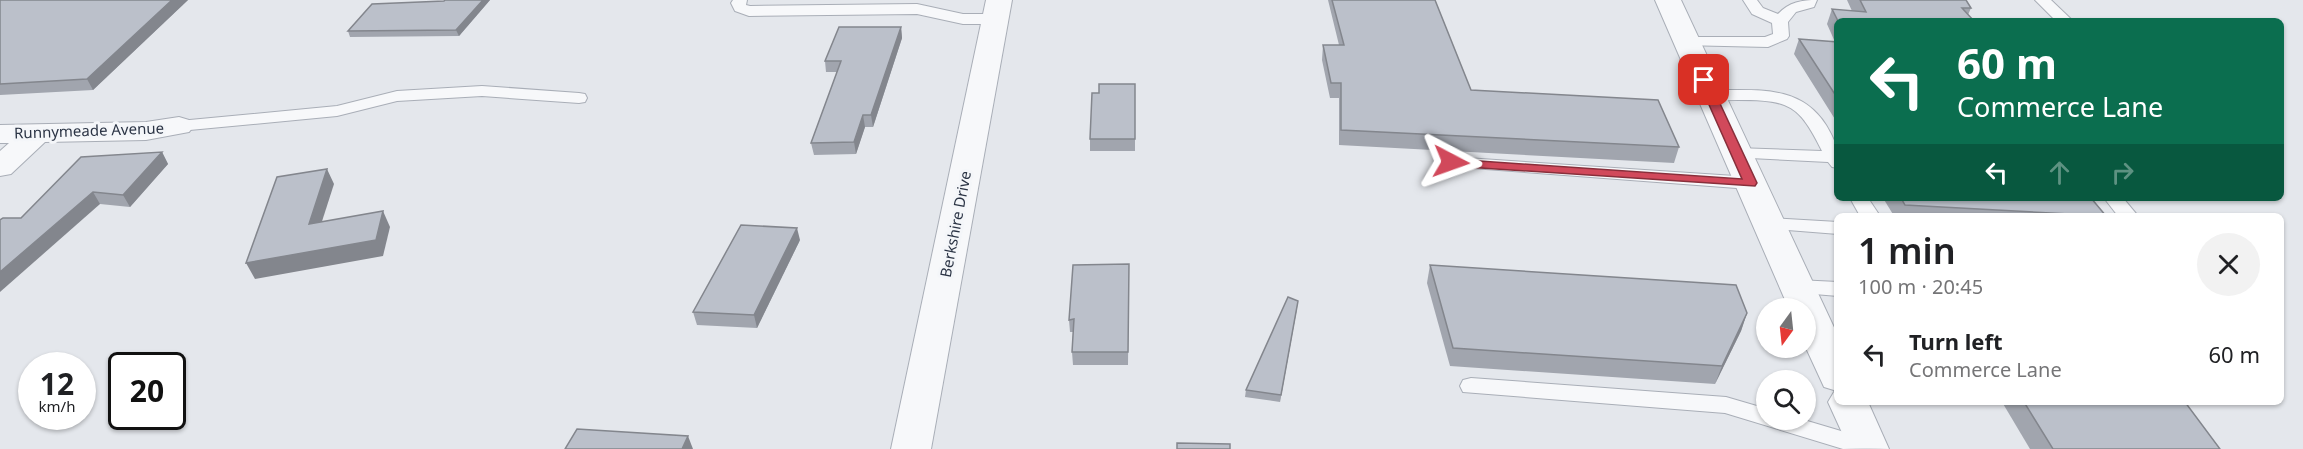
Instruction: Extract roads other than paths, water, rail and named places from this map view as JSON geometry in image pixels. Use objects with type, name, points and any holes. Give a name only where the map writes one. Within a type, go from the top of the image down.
[{"type":"street","points":[[1668,0],[1834,369]]},
{"type":"street","name":"Berkshire Drive","points":[[911,449],[997,9]]},
{"type":"street","name":"Runnymeade Avenue","points":[[0,134],[146,131],[179,126]]},
{"type":"street","points":[[0,167],[39,132]]},
{"type":"street","points":[[1849,405],[1866,448]]},
{"type":"lane","points":[[740,0],[738,3],[740,8],[748,11],[918,5],[963,19],[997,9]]},
{"type":"lane","points":[[1750,0],[1757,11],[1780,21]]},
{"type":"lane","points":[[1687,42],[1768,42],[1781,36],[1780,21],[1791,9],[1809,4],[1810,0]]},
{"type":"lane","points":[[2042,0],[2063,18]]},
{"type":"lane","points":[[179,126],[337,111],[397,96],[482,91],[579,99]]},
{"type":"lane","points":[[1710,95],[1783,98],[1798,104],[1807,111],[1834,157]]},
{"type":"lane","points":[[1736,153],[1834,160]]},
{"type":"lane","points":[[1451,162],[1750,183]]},
{"type":"lane","points":[[2116,201],[2126,213]]},
{"type":"lane","points":[[1768,224],[1834,228]]},
{"type":"lane","points":[[1797,287],[1834,289]]},
{"type":"lane","points":[[1471,386],[1726,405],[1756,415]]},
{"type":"lane","points":[[1808,430],[1866,448]]}]
